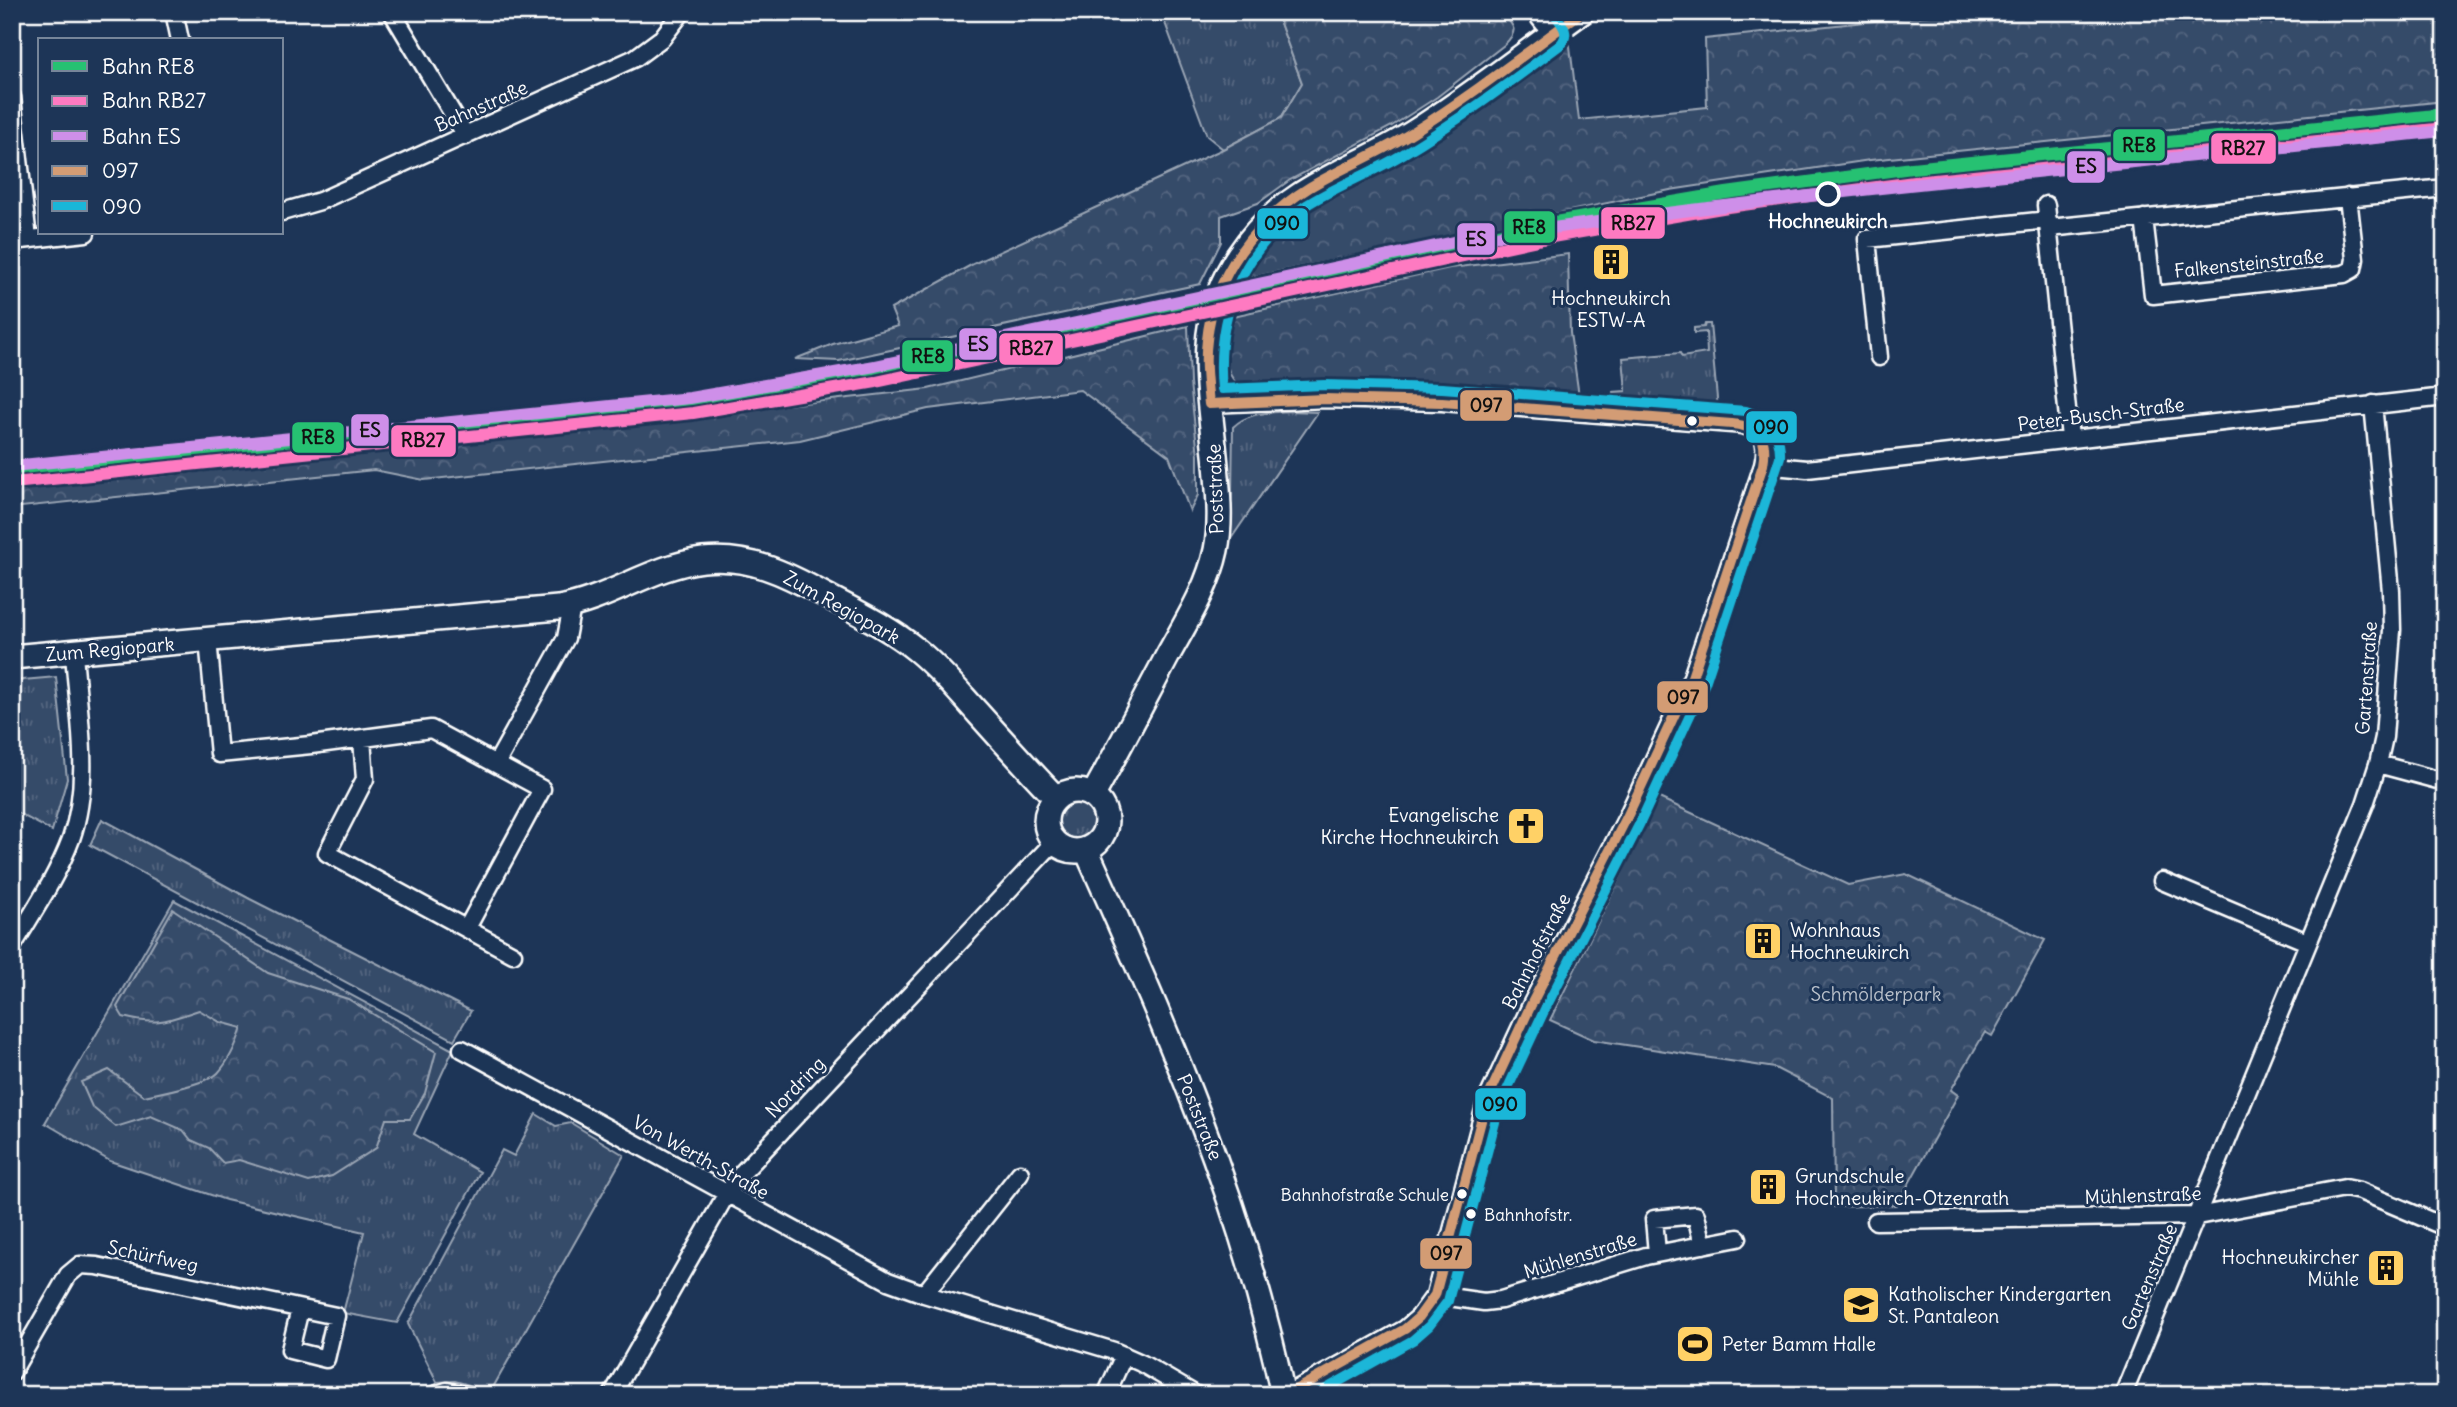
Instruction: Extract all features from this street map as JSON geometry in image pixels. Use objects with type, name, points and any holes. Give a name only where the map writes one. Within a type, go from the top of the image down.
[{"type":"street","points":[[174,12],[180,38]]},
{"type":"street","points":[[392,12],[466,136]]},
{"type":"street","name":"Bahnstraße","points":[[284,211],[320,201],[645,53],[662,38],[682,12]]},
{"type":"street","points":[[1535,12],[1552,34]]},
{"type":"street","name":"Poststraße","points":[[1093,795],[1197,600],[1214,560],[1220,517],[1206,360],[1209,326],[1225,279],[1252,237],[1290,200],[1416,130],[1500,74],[1582,12]]},
{"type":"street","points":[[12,97],[20,240],[77,234]]},
{"type":"street","points":[[1878,357],[1867,239],[2048,218],[2144,218],[2445,188]]},
{"type":"street","name":"Falkensteinstraße","points":[[2144,218],[2153,295],[2346,274],[2354,267],[2348,197]]},
{"type":"street","points":[[2048,218],[2070,438]]},
{"type":"street","name":"Peter-Busch-Straße","points":[[1763,465],[1807,469],[2445,397]]},
{"type":"street","points":[[1209,404],[1324,399],[1442,402],[1744,425],[1762,435],[1766,447],[1763,465]]},
{"type":"street","name":"Gartenstraße","points":[[2123,1395],[2365,804],[2378,764],[2387,708],[2391,617],[2372,404]]},
{"type":"street","name":"Bahnhofstraße","points":[[1285,1395],[1405,1329],[1419,1317],[1435,1295],[1488,1095],[1627,817],[1692,677],[1763,465]]},
{"type":"street","name":"Zum Regiopark","points":[[12,657],[572,606],[604,596],[661,570],[690,562],[735,560],[778,570],[886,629],[918,651],[953,685],[1056,798]]},
{"type":"street","points":[[496,765],[566,638],[572,606]]},
{"type":"street","points":[[208,640],[219,754],[431,729],[542,789],[467,928]]},
{"type":"street","points":[[12,947],[61,863],[79,810],[82,754],[74,653]]},
{"type":"street","points":[[362,739],[365,779],[327,853],[513,954]]},
{"type":"street","points":[[2378,764],[2445,782]]},
{"type":"street","points":[[1070,791],[1093,795],[1101,804],[1106,822],[1100,840],[1086,849],[1066,849],[1054,842],[1046,822],[1047,813],[1056,798],[1070,791]]},
{"type":"street","name":"Nordring","points":[[612,1395],[726,1195],[749,1165],[1054,842]]},
{"type":"street","name":"Poststraße","points":[[1086,849],[1210,1141],[1263,1312],[1285,1395]]},
{"type":"street","points":[[2162,881],[2307,942]]},
{"type":"street","name":"Von Werth-Straße","points":[[462,1049],[876,1275],[924,1294],[1124,1355],[1196,1395]]},
{"type":"street","points":[[924,1294],[1020,1173]]},
{"type":"street","name":"Mühlenstraße","points":[[1875,1222],[2197,1216],[2350,1188],[2445,1227]]},
{"type":"street","points":[[1657,1253],[1654,1219],[1696,1215],[1703,1245]]},
{"type":"street","name":"Mühlenstraße","points":[[1435,1295],[1484,1302],[1501,1300],[1657,1253],[1738,1238]]},
{"type":"street","name":"Schürfweg","points":[[12,1371],[65,1280],[72,1270],[80,1265],[97,1266],[300,1309]]},
{"type":"street","points":[[1106,1395],[1124,1355]]},
{"type":"street","points":[[434,1395],[447,1391],[467,1395]]},
{"type":"green space","points":[[1161,12],[1276,12],[1302,83],[1281,118],[1223,149],[1207,136]]},
{"type":"green space","points":[[1276,12],[1501,12],[1512,25],[1514,32],[1504,45],[1437,97],[1392,126],[1290,180],[1258,203],[1221,216],[1221,242],[1200,284],[839,361],[795,359],[833,344],[898,326],[891,309],[973,264],[1223,149],[1281,118],[1302,83]]},
{"type":"green space","points":[[1960,12],[2445,12],[2445,101],[1870,160],[1670,190],[1247,278],[1267,247],[1302,208],[1411,153],[1506,93],[1569,38],[1579,120],[1707,107],[1705,39]]},
{"type":"green space","points":[[1568,254],[1570,333],[1580,403],[1401,386],[1241,386],[1229,373],[1227,355],[1233,316],[1450,268]]},
{"type":"green space","points":[[1705,324],[1710,324],[1718,409],[1661,406],[1661,403],[1631,404],[1630,408],[1616,408],[1612,402],[1613,392],[1626,391],[1623,358],[1680,353],[1682,357],[1707,353],[1706,332],[1694,333],[1694,328],[1704,327]]},
{"type":"green space","points":[[1188,326],[1190,383],[1198,455],[1198,495],[1190,511],[1169,456],[1080,390],[928,409],[800,440],[424,480],[374,470],[12,508],[12,488],[160,476],[928,389]]},
{"type":"green space","points":[[1289,411],[1318,412],[1224,549],[1232,494],[1233,427],[1252,416]]},
{"type":"green space","points":[[56,677],[67,779],[52,831],[12,810],[12,681]]},
{"type":"green space","name":"Schmölderpark","points":[[1659,798],[1848,885],[1906,874],[2045,940],[1992,1036],[1985,1032],[1951,1090],[1958,1095],[1897,1205],[1834,1207],[1833,1098],[1775,1068],[1594,1040],[1550,1020]]},
{"type":"green space","points":[[1076,804],[1088,809],[1093,821],[1088,833],[1076,838],[1064,833],[1059,821],[1064,809]]},
{"type":"green space","points":[[102,819],[250,899],[471,1011],[454,1040],[90,845]]},
{"type":"green space","points":[[174,900],[453,1050],[414,1134],[480,1172],[397,1323],[343,1313],[364,1232],[226,1200],[110,1161],[45,1123]]},
{"type":"green space","points":[[173,909],[268,973],[348,999],[436,1052],[425,1093],[410,1119],[386,1119],[376,1148],[332,1176],[309,1182],[239,1160],[223,1163],[209,1148],[191,1140],[183,1130],[151,1116],[116,1127],[92,1107],[81,1082],[109,1070],[144,1096],[183,1087],[218,1073],[238,1040],[242,1028],[220,1022],[199,1010],[154,1022],[123,1017],[117,1007]]},
{"type":"green space","points":[[536,1114],[556,1126],[571,1123],[624,1155],[491,1391],[455,1381],[437,1382],[408,1324],[502,1150],[514,1156]]},
{"type":"rail line","name":"RE8","points":[[12,469],[691,399],[873,368],[1549,223],[1726,193],[1912,168],[2445,114]]},
{"type":"rail line","name":"RB27","points":[[13,483],[693,413],[876,382],[1552,237],[1728,207],[1914,182],[2445,128]]},
{"type":"rail line","name":"ES","points":[[12,466],[690,398],[875,366],[1454,242],[1577,225],[1948,181],[2444,131]]},
{"type":"transit line","name":"090","points":[[1315,1395],[1413,1340],[1429,1326],[1448,1301],[1499,1107],[1544,1011],[1640,823],[1705,683],[1780,457],[1780,448],[1772,428],[1761,418],[1746,411],[1442,388],[1324,385],[1222,389],[1223,336],[1229,310],[1237,286],[1264,242],[1305,206],[1423,141],[1560,45],[1565,32],[1553,12]]},
{"type":"transit line","name":"097","points":[[1209,404],[1206,356],[1211,316],[1228,272],[1255,233],[1290,200],[1435,118],[1582,12]]},
{"type":"transit line","name":"097","points":[[1209,404],[1324,399],[1442,402],[1732,424],[1755,431],[1763,440],[1764,447],[1763,465],[1692,677],[1627,817],[1531,1005],[1486,1102],[1435,1295],[1419,1317],[1405,1329],[1286,1395]]},
{"type":"place","name":"Hochneukirch","points":[[1828,194]]},
{"type":"place","name":"Hochneukirch ESTW-A","points":[[1611,262]]},
{"type":"place","name":"Evangelische Kirche Hochneukirch","points":[[1526,826]]},
{"type":"place","name":"Wohnhaus Hochneukirch","points":[[1763,941]]},
{"type":"place","name":"Grundschule Hochneukirch-Otzenrath","points":[[1768,1187]]},
{"type":"place","name":"Bahnhofstraße Schule","points":[[1462,1194]]},
{"type":"place","name":"Bahnhofstr.","points":[[1471,1214]]},
{"type":"place","name":"Hochneukircher Mühle","points":[[2386,1268]]},
{"type":"place","name":"Katholischer Kindergarten St. Pantaleon","points":[[1861,1305]]},
{"type":"place","name":"Peter Bamm Halle","points":[[1695,1344]]}]
